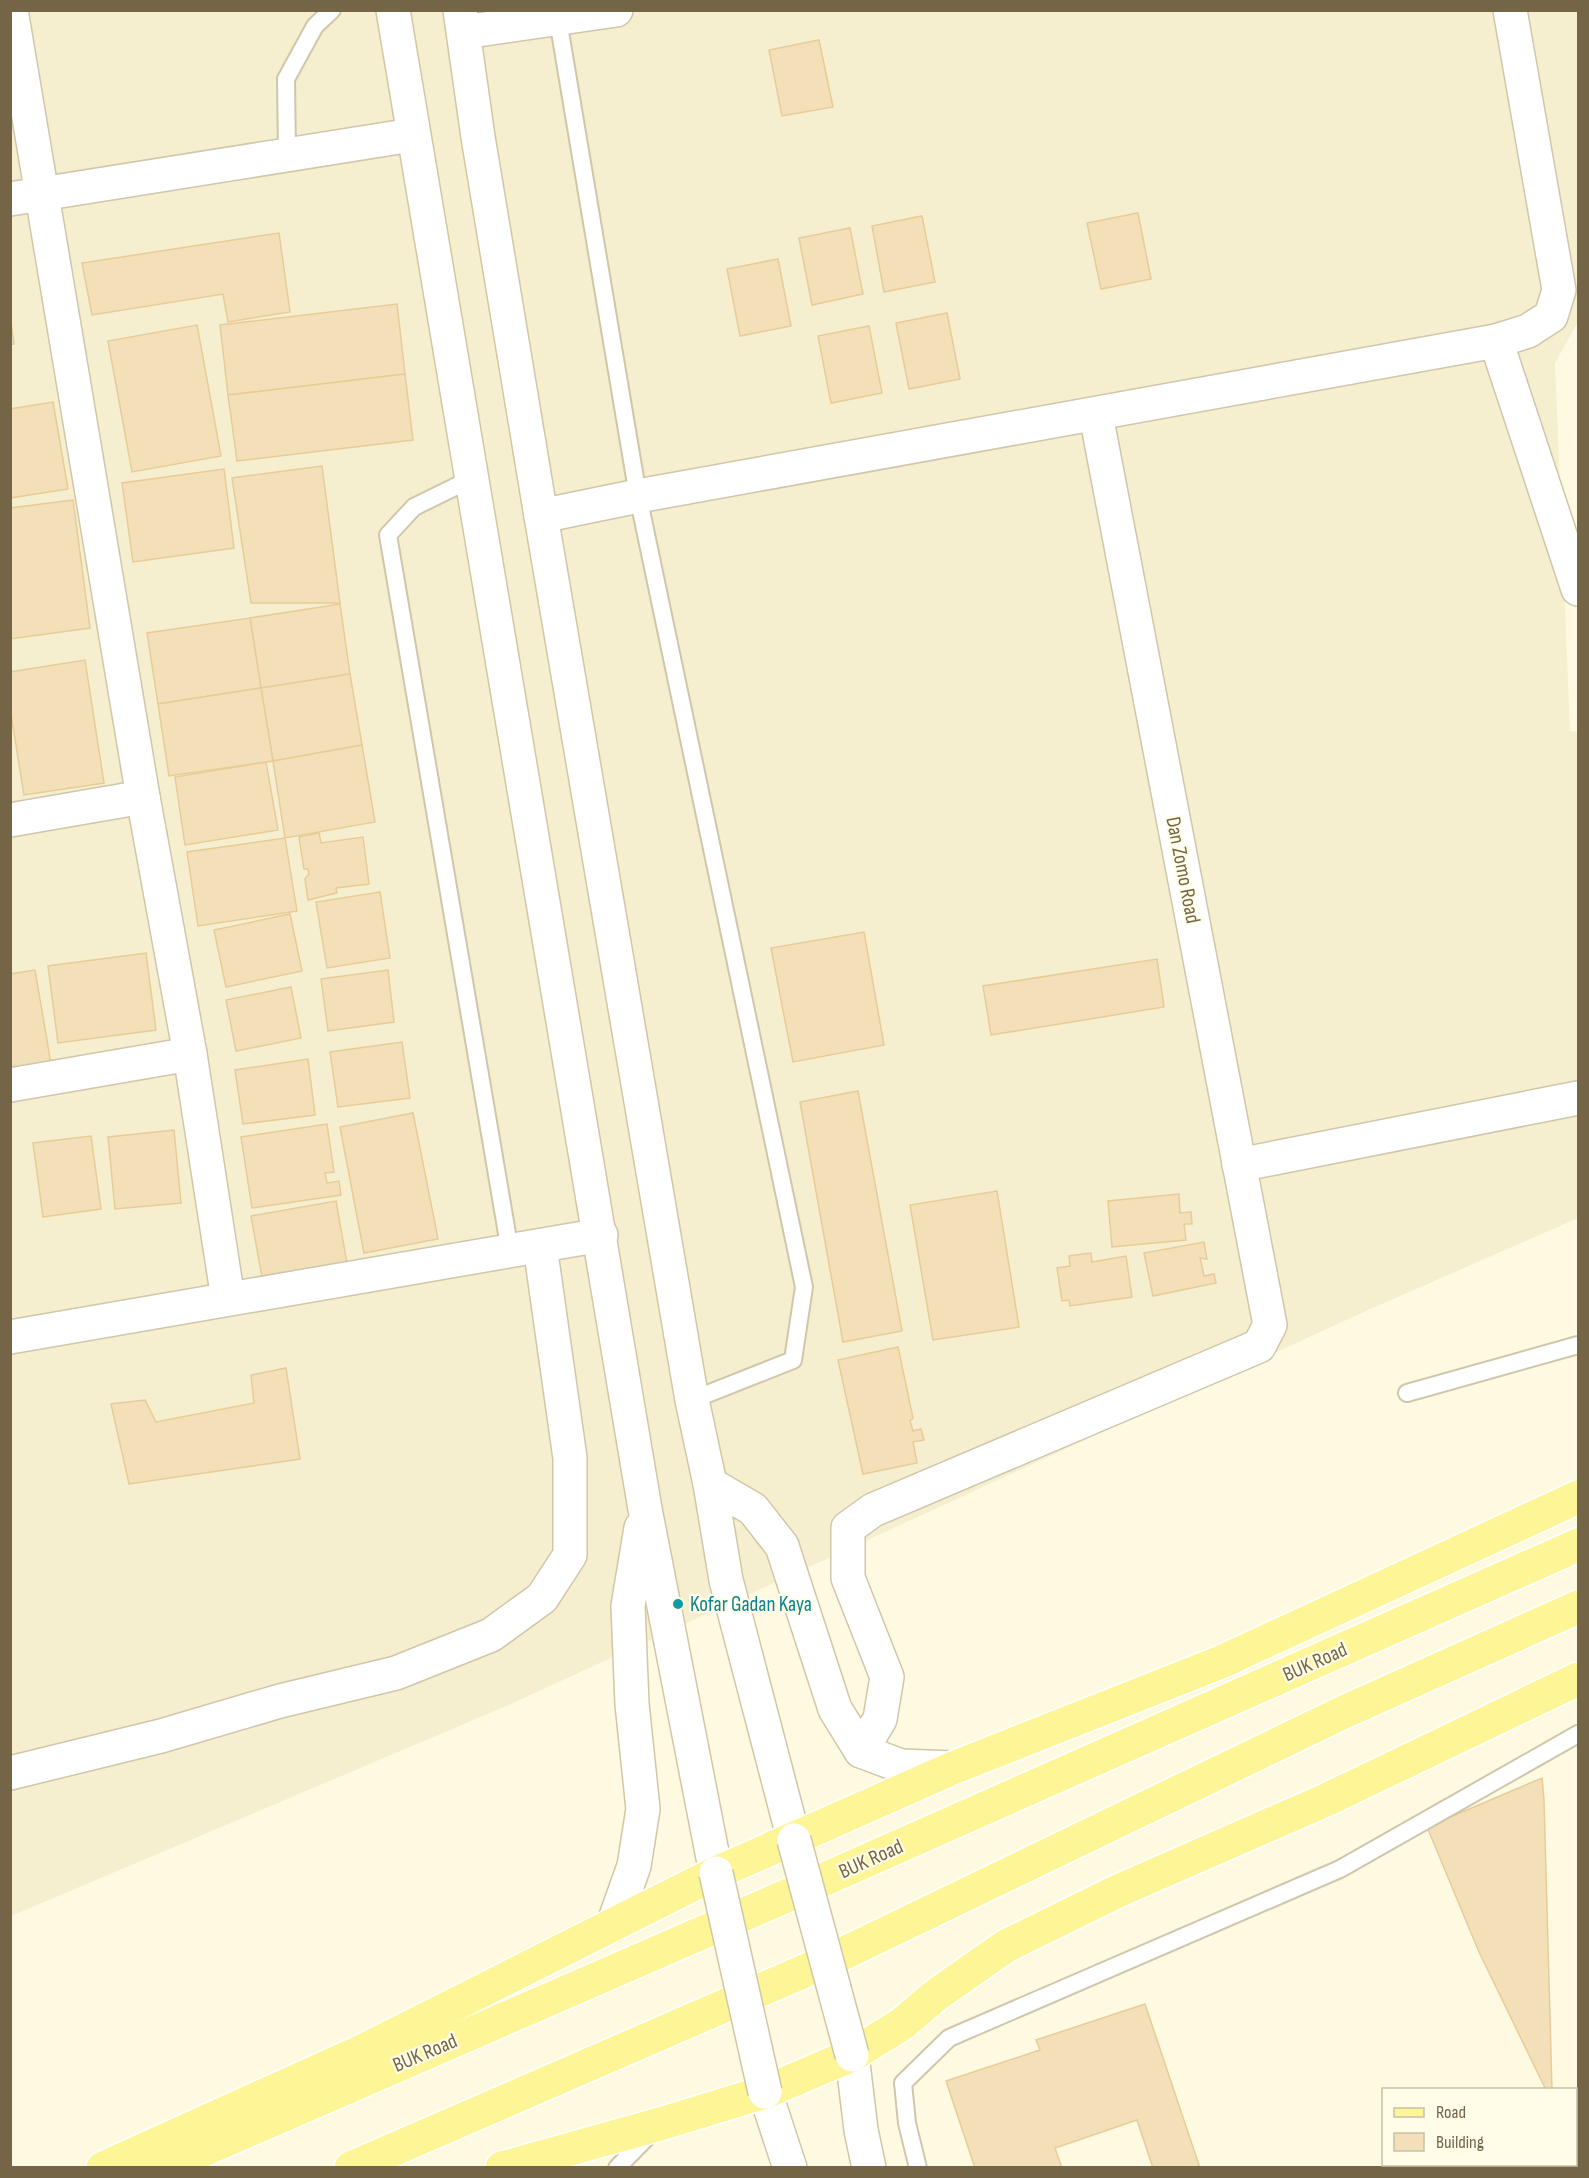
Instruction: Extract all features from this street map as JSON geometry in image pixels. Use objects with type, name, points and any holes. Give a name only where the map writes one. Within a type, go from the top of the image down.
[{"type":"main road","points":[[103,2168],[362,2051],[717,1873],[953,1768],[1221,1662],[1578,1497]]},
{"type":"main road","name":"BUK Road","points":[[162,2168],[818,1883],[1578,1545]]},
{"type":"main road","points":[[351,2168],[832,1959],[1346,1711],[1578,1607]]},
{"type":"main road","points":[[502,2168],[765,2092],[852,2055],[902,2024],[936,1995],[1006,1946],[1119,1891],[1328,1799],[1578,1679]]},
{"type":"street","points":[[11,10],[143,797],[190,1054],[228,1299]]},
{"type":"street","points":[[393,10],[412,135],[601,1235],[645,1509],[717,1873],[765,2092],[790,2168]]},
{"type":"street","points":[[616,10],[462,21],[478,136],[541,516],[692,1400],[710,1484],[726,1580],[852,2055],[861,2130],[869,2168]]},
{"type":"street","points":[[541,516],[638,496],[1496,341],[1528,331],[1551,316],[1567,264],[1510,10]]},
{"type":"street","points":[[10,199],[412,135]]},
{"type":"street","points":[[1496,341],[1578,589]]},
{"type":"street","name":"Dan Zomo Road","points":[[861,1751],[880,1719],[887,1677],[848,1578],[848,1528],[873,1510],[1259,1346],[1270,1325],[1096,415]]},
{"type":"street","points":[[10,820],[143,797]]},
{"type":"street","points":[[10,1085],[190,1054]]},
{"type":"street","points":[[1239,1165],[1578,1098]]},
{"type":"street","points":[[10,1337],[601,1235]]},
{"type":"street","points":[[10,1773],[161,1737],[280,1701],[396,1672],[491,1635],[542,1598],[570,1555],[570,1458],[525,1248]]},
{"type":"street","points":[[710,1484],[753,1509],[782,1546],[835,1709],[861,1751],[901,1766],[953,1768]]},
{"type":"street","points":[[613,1925],[634,1866],[643,1809],[632,1704],[628,1605],[645,1509]]},
{"type":"lane","points":[[286,155],[286,79],[315,26],[332,10]]},
{"type":"lane","points":[[557,15],[638,496],[804,1287],[793,1360],[692,1400]]},
{"type":"lane","points":[[472,478],[414,507],[388,536],[525,1248]]},
{"type":"lane","points":[[1407,1393],[1578,1345]]},
{"type":"lane","points":[[918,2168],[908,2123],[903,2082],[949,2038],[1340,1869],[1578,1734]]},
{"type":"lane","points":[[617,2168],[660,2124]]},
{"type":"shaded area","points":[[11,11],[1578,11],[1578,322],[1555,363],[1570,731],[1578,732],[1578,1218],[1368,1310],[504,1707],[11,1916]]},
{"type":"building","points":[[819,40],[833,107],[782,116],[769,50]]},
{"type":"building","points":[[1138,213],[1151,279],[1101,289],[1087,223]]},
{"type":"building","points":[[922,216],[935,282],[884,292],[872,226]]},
{"type":"building","points":[[850,228],[863,294],[812,305],[799,238]]},
{"type":"building","points":[[279,233],[290,312],[228,322],[223,294],[92,315],[82,263]]},
{"type":"building","points":[[778,259],[791,326],[740,336],[727,269]]},
{"type":"building","points":[[397,304],[405,374],[228,395],[220,325]]},
{"type":"building","points":[[947,313],[960,379],[909,389],[896,323]]},
{"type":"building","points":[[10,315],[14,344],[10,345]]},
{"type":"building","points":[[197,325],[221,456],[132,472],[108,341]]},
{"type":"building","points":[[869,326],[882,393],[831,403],[818,336]]},
{"type":"building","points":[[405,374],[413,440],[237,461],[228,395]]},
{"type":"building","points":[[53,402],[68,489],[10,498],[10,409]]},
{"type":"building","points":[[322,466],[340,603],[251,603],[232,478]]},
{"type":"building","points":[[224,469],[234,548],[133,562],[122,483]]},
{"type":"building","points":[[73,500],[90,628],[10,639],[10,508]]},
{"type":"building","points":[[340,604],[350,674],[261,688],[250,618]]},
{"type":"building","points":[[250,618],[261,688],[158,704],[147,633]]},
{"type":"building","points":[[85,660],[104,783],[24,795],[10,708],[10,672]]},
{"type":"building","points":[[350,674],[362,745],[273,761],[261,688]]},
{"type":"building","points":[[261,688],[273,761],[169,776],[158,704]]},
{"type":"building","points":[[362,745],[375,822],[285,838],[273,761]]},
{"type":"building","points":[[266,762],[278,830],[185,845],[175,777]]},
{"type":"building","points":[[319,833],[321,843],[363,837],[369,884],[336,888],[337,893],[308,900],[305,879],[309,874],[308,869],[304,869],[299,837]]},
{"type":"building","points":[[285,838],[297,911],[198,926],[187,852]]},
{"type":"building","points":[[380,892],[390,958],[327,968],[316,902]]},
{"type":"building","points":[[290,914],[302,971],[226,987],[214,930]]},
{"type":"building","points":[[864,932],[884,1045],[793,1062],[771,948]]},
{"type":"building","points":[[146,953],[156,1030],[58,1043],[48,966]]},
{"type":"building","points":[[1157,959],[1164,1007],[991,1035],[983,986]]},
{"type":"building","points":[[35,970],[51,1064],[10,1071],[10,974]]},
{"type":"building","points":[[388,970],[394,1022],[328,1031],[321,979]]},
{"type":"building","points":[[291,987],[301,1038],[236,1051],[226,1000]]},
{"type":"building","points":[[402,1042],[410,1098],[338,1107],[330,1052]]},
{"type":"building","points":[[308,1059],[315,1115],[243,1124],[235,1070]]},
{"type":"building","points":[[858,1091],[902,1331],[843,1342],[800,1102]]},
{"type":"building","points":[[413,1113],[438,1239],[364,1253],[340,1127]]},
{"type":"building","points":[[327,1124],[334,1172],[325,1173],[327,1183],[339,1181],[341,1195],[252,1208],[241,1137]]},
{"type":"building","points":[[174,1130],[181,1203],[115,1209],[108,1137]]},
{"type":"building","points":[[91,1136],[101,1209],[43,1217],[33,1143]]},
{"type":"building","points":[[997,1191],[1019,1327],[933,1340],[910,1205]]},
{"type":"building","points":[[1179,1194],[1180,1213],[1191,1212],[1192,1224],[1184,1224],[1186,1240],[1112,1247],[1108,1201]]},
{"type":"building","points":[[336,1201],[348,1269],[263,1283],[251,1216]]},
{"type":"building","points":[[1204,1242],[1207,1259],[1200,1258],[1204,1276],[1214,1274],[1216,1283],[1153,1296],[1144,1253]]},
{"type":"building","points":[[1091,1253],[1092,1262],[1126,1256],[1132,1297],[1070,1306],[1069,1300],[1062,1301],[1057,1268],[1070,1266],[1069,1256]]},
{"type":"building","points":[[898,1347],[913,1418],[910,1421],[913,1431],[921,1429],[924,1440],[913,1442],[917,1463],[863,1474],[838,1360]]},
{"type":"building","points":[[286,1368],[300,1459],[129,1484],[111,1404],[145,1400],[156,1422],[254,1403],[251,1375]]},
{"type":"building","points":[[1542,1778],[1552,2088],[1545,2088],[1479,1952],[1427,1827]]},
{"type":"building","points":[[1145,2004],[1200,2168],[1153,2168],[1137,2120],[1055,2148],[1062,2168],[975,2168],[946,2081],[1040,2050],[1036,2040]]},
{"type":"place","name":"Kofar Gadan Kaya","points":[[678,1604]]}]
